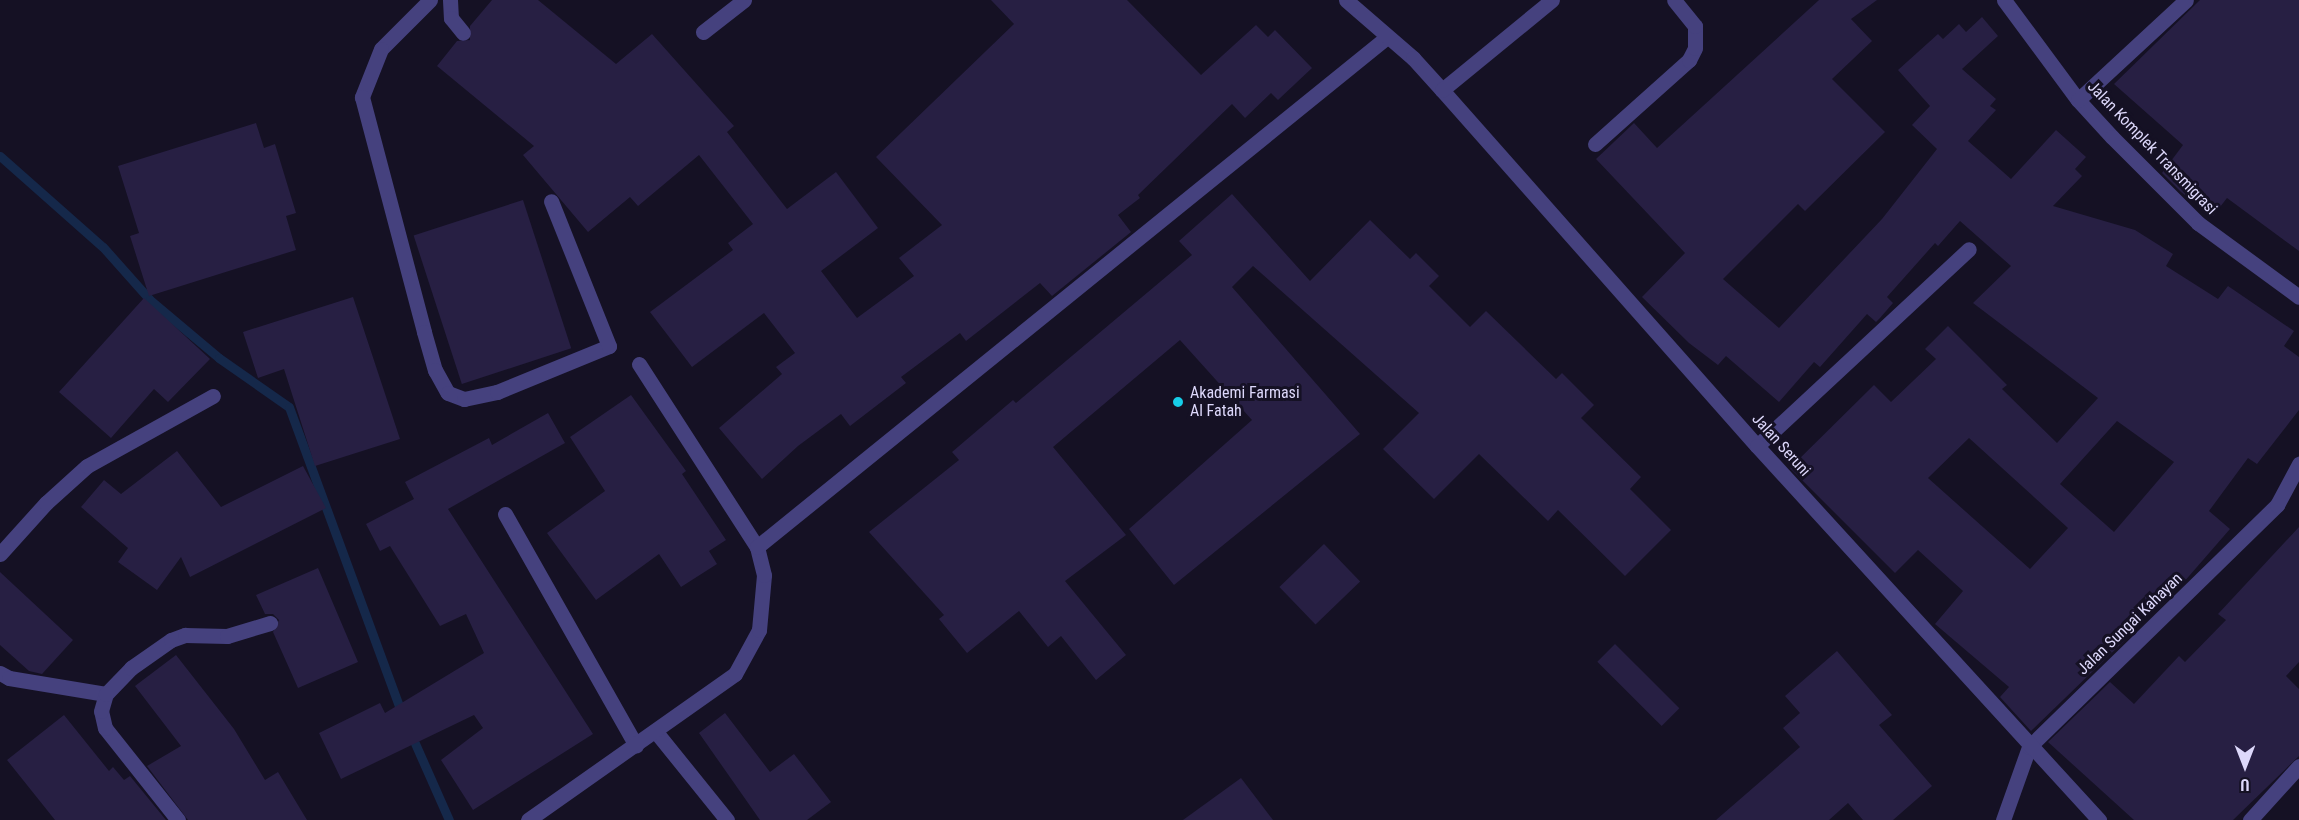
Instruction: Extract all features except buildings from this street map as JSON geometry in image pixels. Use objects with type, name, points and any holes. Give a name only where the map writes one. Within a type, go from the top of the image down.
[{"type":"street","points":[[430,0],[381,50],[362,97],[427,342],[448,393],[464,399],[497,392],[609,346],[551,201]]},
{"type":"street","points":[[450,0],[451,18],[463,33]]},
{"type":"street","points":[[704,32],[744,0]]},
{"type":"street","name":"Jalan Seruni","points":[[1346,0],[1442,90],[1757,446],[2029,747],[2099,820]]},
{"type":"street","points":[[1442,90],[1552,0]]},
{"type":"street","points":[[1595,144],[1689,60],[1695,48],[1695,26],[1674,0]]},
{"type":"street","name":"Jalan Komplek Transmigrasi","points":[[2004,0],[2078,100],[2198,223],[2299,297]]},
{"type":"street","points":[[2078,100],[2186,0]]},
{"type":"street","points":[[757,547],[1387,37]]},
{"type":"street","points":[[1757,446],[1969,249]]},
{"type":"street","points":[[528,820],[656,732],[735,674],[759,630],[764,575],[757,547],[639,364]]},
{"type":"street","points":[[0,554],[46,503],[87,466],[213,396]]},
{"type":"street","name":"Jalan Sungai Kahayan","points":[[2004,820],[2029,747],[2277,505],[2299,464]]},
{"type":"street","points":[[505,514],[636,746]]},
{"type":"street","points":[[178,820],[105,728],[101,711],[106,694],[131,668],[171,640],[185,635],[226,636],[270,623]]},
{"type":"street","points":[[0,673],[9,678],[106,694]]},
{"type":"street","points":[[656,732],[727,820]]},
{"type":"street","points":[[2250,820],[2299,766]]},
{"type":"waterway","points":[[0,156],[103,247],[150,300],[219,358],[289,407],[402,714]]},
{"type":"waterway","points":[[410,732],[449,820]]},
{"type":"place","name":"Akademi Farmasi Al Fatah","points":[[1178,402]]}]
